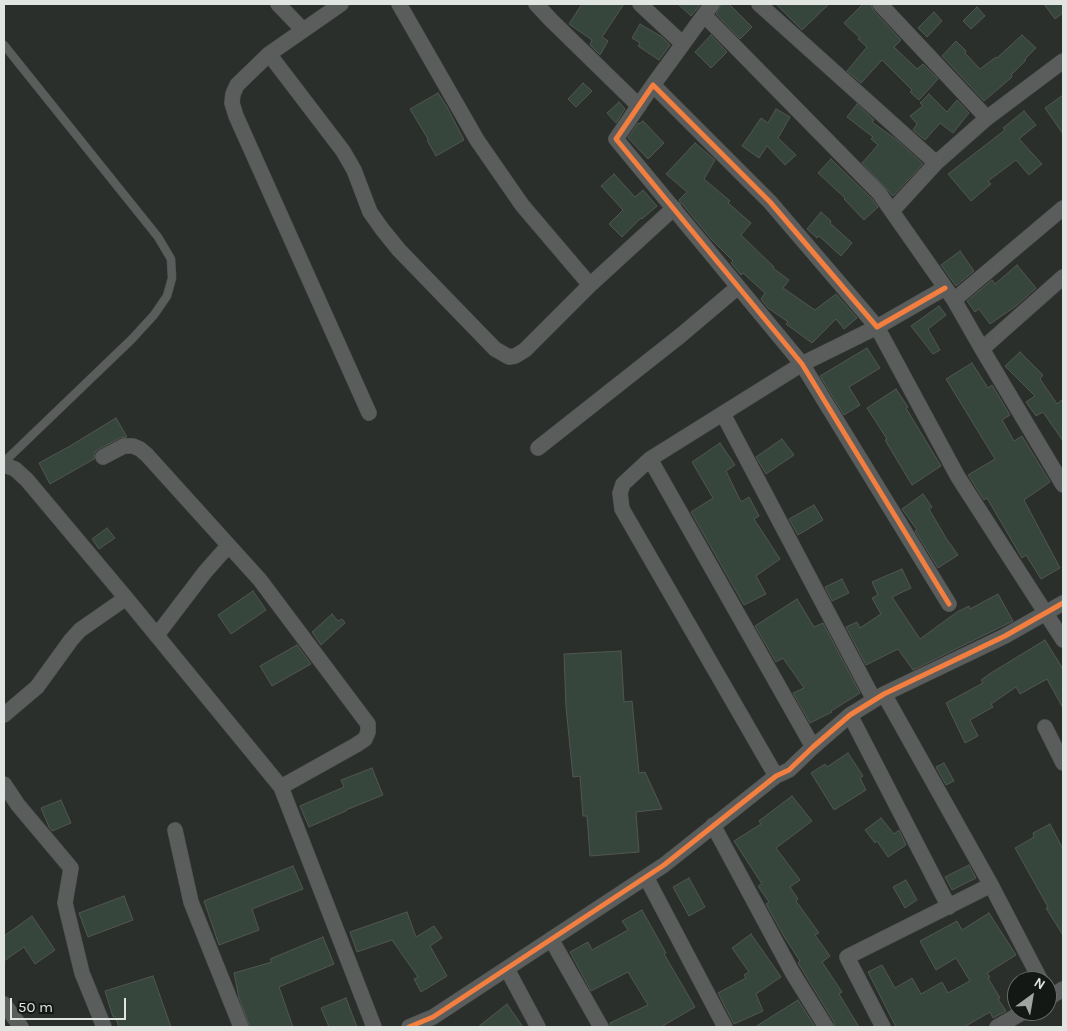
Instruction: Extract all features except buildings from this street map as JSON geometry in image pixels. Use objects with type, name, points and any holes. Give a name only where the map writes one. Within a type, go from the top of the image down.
[{"type":"street","points":[[278,4],[303,30]]},
{"type":"street","points":[[341,4],[269,54],[237,85],[232,103],[236,116],[369,413]]},
{"type":"street","points":[[400,4],[477,140],[522,205],[590,285]]},
{"type":"street","points":[[536,4],[639,106]]},
{"type":"street","points":[[640,4],[683,44]]},
{"type":"street","points":[[760,4],[936,163]]},
{"type":"street","points":[[880,4],[987,118]]},
{"type":"street","points":[[950,604],[802,364],[616,139],[708,9],[879,193],[949,294],[1063,485]]},
{"type":"street","points":[[269,54],[343,151],[354,170],[370,212],[382,229],[399,250],[502,355],[509,358],[525,350],[590,285],[674,208]]},
{"type":"street","points":[[892,211],[936,163],[987,118],[1063,61]]},
{"type":"street","points":[[653,85],[770,202],[877,327],[958,476],[1063,640]]},
{"type":"street","points":[[776,776],[622,508],[620,493],[623,484],[650,460],[802,364],[949,294],[1063,208]]},
{"type":"street","points":[[982,349],[1063,277]]},
{"type":"street","points":[[538,448],[680,336],[738,287]]},
{"type":"street","points":[[723,414],[799,560],[991,885],[1036,971]]},
{"type":"street","points":[[103,457],[124,446],[133,446],[140,449],[260,580],[368,724],[368,732],[365,738],[356,745],[281,787]]},
{"type":"street","points":[[650,460],[813,747]]},
{"type":"street","points":[[4,463],[15,469],[27,480],[281,787],[374,1027]]},
{"type":"street","points":[[157,635],[201,577],[228,546]]},
{"type":"street","points":[[4,715],[38,687],[80,630],[126,598]]},
{"type":"street","points":[[409,1027],[436,1022],[550,939],[664,865],[776,776],[789,770],[850,715],[879,697],[1005,636],[1063,603]]},
{"type":"street","points":[[850,715],[949,907]]},
{"type":"street","points":[[1045,727],[1063,763]]},
{"type":"street","points":[[4,784],[18,805],[71,868],[65,903],[82,973],[104,1027]]},
{"type":"street","points":[[713,825],[792,972],[826,1027]]},
{"type":"street","points":[[175,830],[191,902],[241,1027]]},
{"type":"street","points":[[646,877],[725,1027]]},
{"type":"street","points":[[883,1027],[847,957],[991,885]]},
{"type":"street","points":[[550,939],[601,1027]]},
{"type":"street","points":[[507,969],[538,1027]]},
{"type":"street","points":[[4,1004],[21,1027]]},
{"type":"street","points":[[996,1027],[1007,1021]]},
{"type":"lane","points":[[4,45],[158,237],[171,259],[172,278],[167,296],[154,315],[4,463]]},
{"type":"cycle path","points":[[945,288],[877,327],[770,202],[653,85],[616,139],[802,364],[949,604]]},
{"type":"cycle path","points":[[409,1027],[433,1017],[664,865],[776,776],[789,770],[850,715],[884,694],[1005,636],[1063,603]]}]
